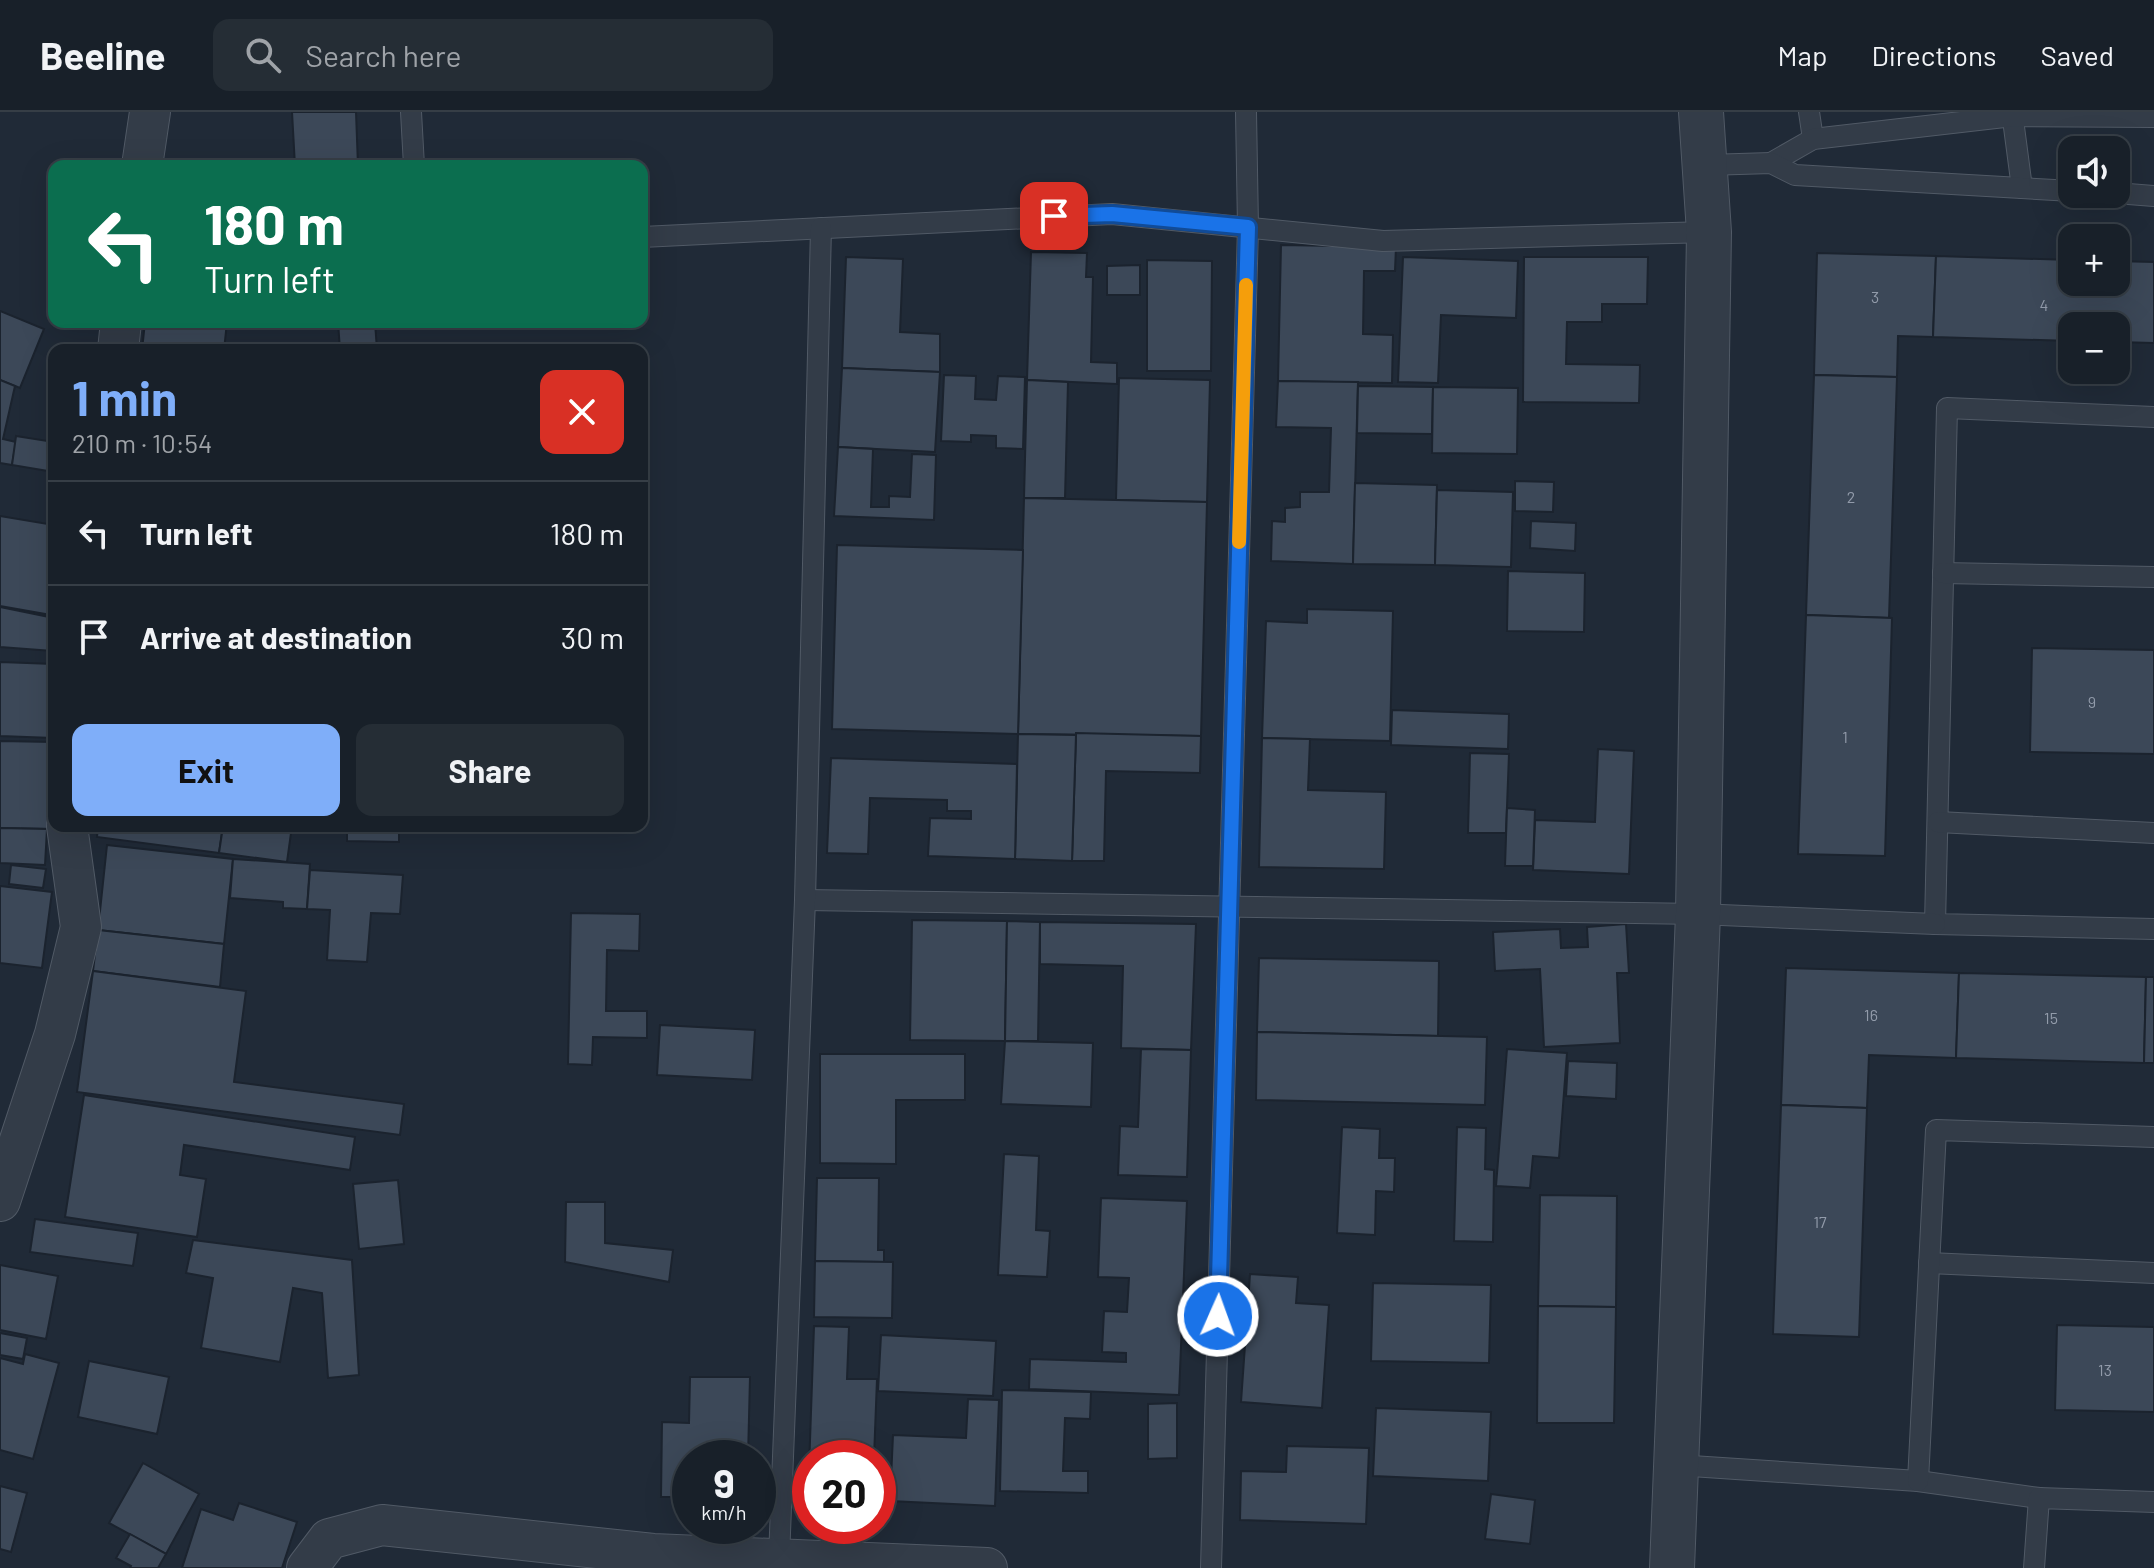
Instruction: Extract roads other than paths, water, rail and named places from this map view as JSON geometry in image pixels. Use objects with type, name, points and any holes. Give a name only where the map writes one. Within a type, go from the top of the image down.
[{"type":"street","points":[[143,160],[150,112]]},
{"type":"street","points":[[1672,1568],[1698,914],[1709,232],[1707,165],[1701,112]]},
{"type":"street","points":[[0,1201],[55,1034],[81,927],[68,832]]},
{"type":"street","points":[[307,1568],[329,1539],[382,1525],[654,1561],[779,1558],[987,1568]]},
{"type":"lane","points":[[411,112],[414,160]]},
{"type":"lane","points":[[1211,1568],[1248,227],[1246,112]]},
{"type":"lane","points":[[1809,112],[1813,139]]},
{"type":"lane","points":[[1707,165],[1771,163],[1813,139],[2012,114],[2154,117]]},
{"type":"lane","points":[[2012,114],[2022,188]]},
{"type":"lane","points":[[1771,163],[1795,175],[2058,190]]},
{"type":"lane","points":[[2130,194],[2154,196]]},
{"type":"lane","points":[[648,237],[1112,214],[1383,241],[1709,232]]},
{"type":"lane","points":[[779,1558],[805,900],[821,228]]},
{"type":"lane","points":[[1935,924],[1947,408],[2154,417]]},
{"type":"lane","points":[[1943,573],[2154,577]]},
{"type":"lane","points":[[1938,822],[2154,833]]},
{"type":"lane","points":[[805,900],[1698,914],[2154,929]]},
{"type":"lane","points":[[1918,1481],[1936,1130],[2154,1137]]},
{"type":"lane","points":[[1929,1263],[2154,1273]]},
{"type":"lane","points":[[1676,1465],[1918,1481],[2039,1498],[2154,1502]]},
{"type":"lane","points":[[2034,1568],[2039,1498]]}]
